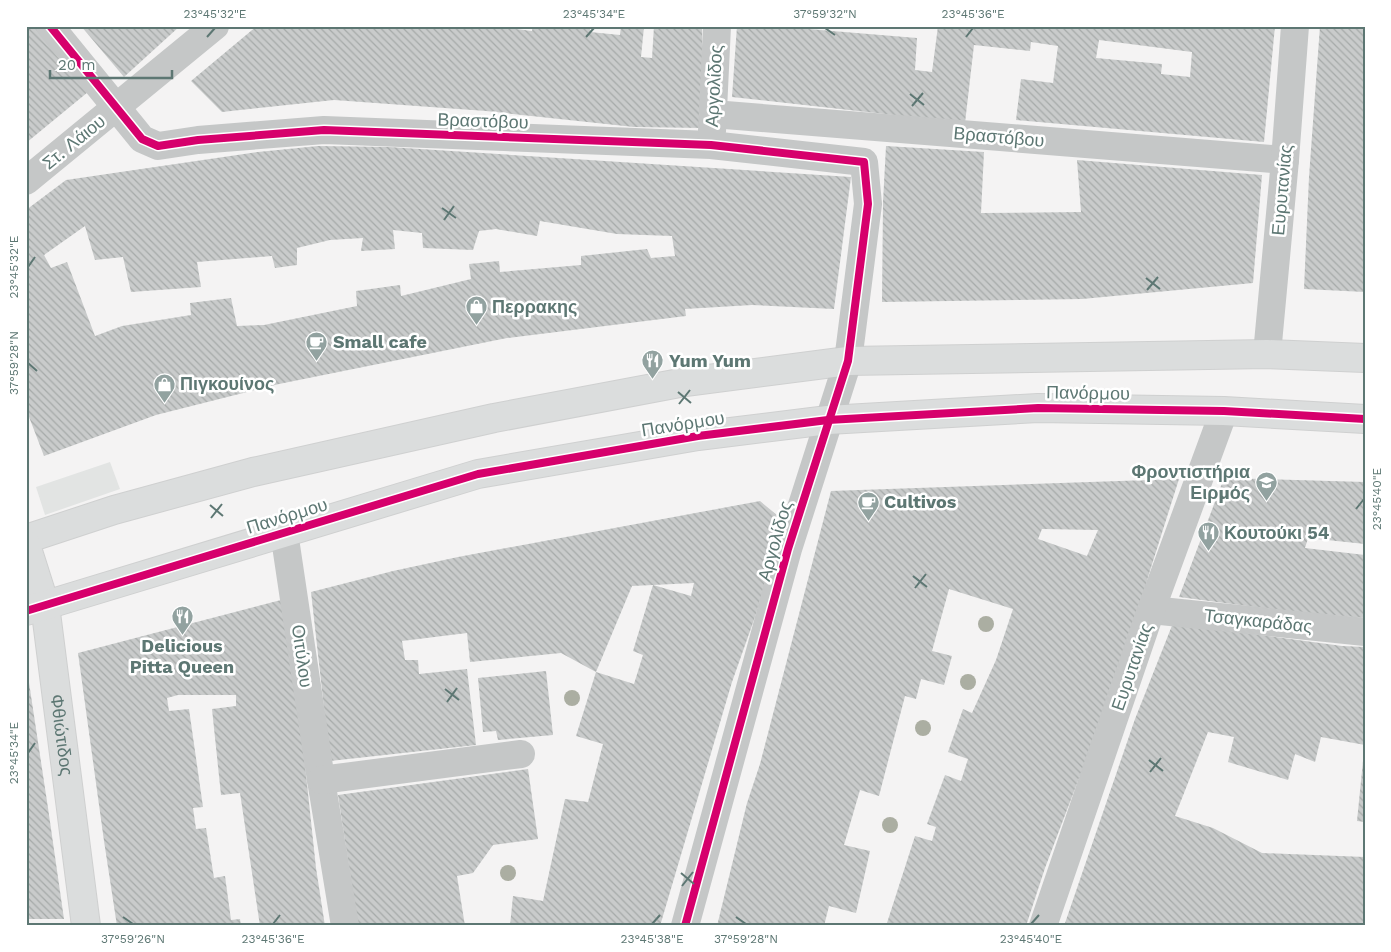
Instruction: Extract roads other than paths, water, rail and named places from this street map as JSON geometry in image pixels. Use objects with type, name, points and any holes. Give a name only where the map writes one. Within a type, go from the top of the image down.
[{"type":"street","name":"Βραστόβου","points":[[50,26],[142,139],[158,146],[198,140],[324,130],[711,145],[864,162]]},
{"type":"street","name":"Στ. Λάιου","points":[[26,182],[214,26]]},
{"type":"street","name":"Αργολίδος","points":[[711,145],[717,26]]},
{"type":"street","name":"Ευρυτανίας","points":[[1267,354],[1295,26]]},
{"type":"street","name":"Βραστόβου","points":[[713,114],[1285,160]]},
{"type":"street","name":"Αργολίδος","points":[[685,926],[788,549],[848,361],[868,204],[864,162]]},
{"type":"street","name":"Πανόρμου","points":[[26,539],[114,510],[253,472],[494,418],[685,382],[848,361],[1267,354],[1365,358]]},
{"type":"street","name":"Πανόρμου","points":[[36,608],[478,474],[698,436],[828,420],[1038,408],[1224,410],[1365,419]]},
{"type":"street","name":"Ευρυτανίας","points":[[1043,926],[1151,610],[1224,410]]},
{"type":"street","name":"Οιτύλου","points":[[284,532],[345,926]]},
{"type":"street","name":"Φθιώτιδος","points":[[26,545],[86,926]]},
{"type":"street","name":"Τσαγκαράδας","points":[[1151,610],[1365,632]]},
{"type":"street","points":[[321,780],[521,754]]},
{"type":"place","name":"Περρακης","points":[[476,326]]},
{"type":"place","name":"Small cafe","points":[[317,361]]},
{"type":"place","name":"Yum Yum","points":[[653,380]]},
{"type":"place","name":"Πιγκουίνος","points":[[164,403]]},
{"type":"place","name":"Φροντιστήρια Ειρμός","points":[[1266,501]]},
{"type":"place","name":"Cultivos","points":[[868,521]]},
{"type":"place","name":"Κουτούκι 54","points":[[1208,552]]},
{"type":"place","name":"Delicious Pitta Queen","points":[[182,635]]}]
